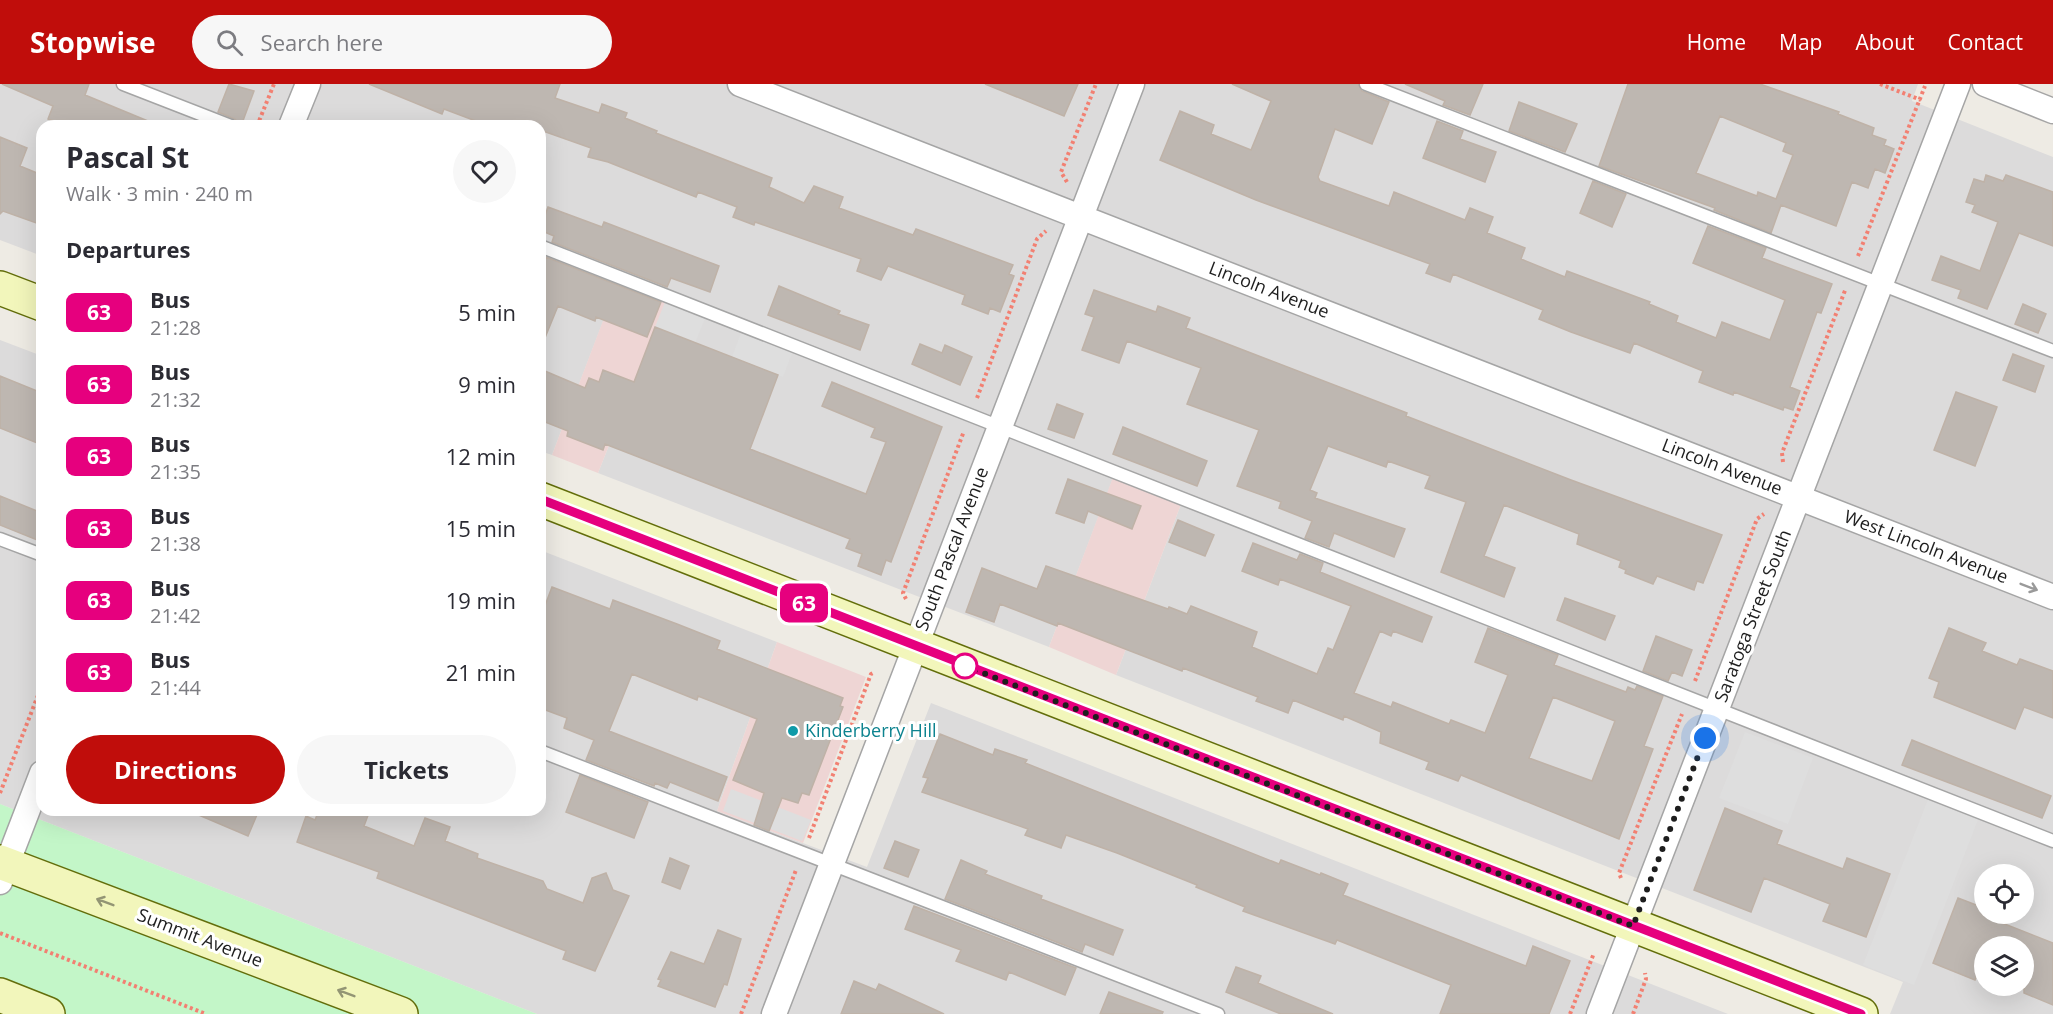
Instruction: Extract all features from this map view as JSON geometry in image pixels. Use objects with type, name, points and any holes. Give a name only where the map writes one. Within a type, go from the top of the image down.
[{"type":"main road","points":[[0,288],[36,302]]},
{"type":"main road","points":[[546,501],[1861,1014]]},
{"type":"main road","name":"Summit Avenue","points":[[2,870],[401,1014]]},
{"type":"main road","points":[[0,995],[48,1014]]},
{"type":"street","points":[[293,120],[308,84]]},
{"type":"street","name":"Lincoln Avenue","points":[[740,84],[1798,497]]},
{"type":"street","name":"South Pascal Avenue","points":[[774,1014],[1132,84]]},
{"type":"street","name":"Saratoga Street South","points":[[1599,1014],[1958,84]]},
{"type":"street","points":[[1985,84],[2053,111]]},
{"type":"street","name":"West Lincoln Avenue","points":[[1798,497],[2053,597]]},
{"type":"street","points":[[2,870],[36,788]]},
{"type":"lane","points":[[123,84],[216,120]]},
{"type":"lane","points":[[1366,84],[2053,351]]},
{"type":"lane","points":[[546,248],[2053,841]]},
{"type":"lane","points":[[0,538],[36,553]]},
{"type":"lane","points":[[546,753],[1218,1014]]},
{"type":"path","points":[[259,120],[274,84]]},
{"type":"path","points":[[1067,182],[1061,172],[1096,84]]},
{"type":"path","points":[[1880,84],[1925,102]]},
{"type":"path","points":[[0,793],[36,700]]},
{"type":"path","points":[[0,933],[206,1014]]},
{"type":"path","points":[[1570,1014],[1594,953]]},
{"type":"path","points":[[1633,1014],[1646,978],[1645,973]]},
{"type":"shaded area","points":[[0,84],[1918,84],[1912,101],[2053,157],[2053,1014],[1890,1014],[1903,982],[1116,675],[1183,499],[1115,473],[1049,647],[598,473],[669,295],[620,277],[552,455],[546,453],[546,120],[36,120],[36,254],[0,240]]},
{"type":"shaded area","points":[[620,276],[669,295],[598,473],[552,455]]},
{"type":"shaded area","points":[[665,302],[705,318],[695,343],[655,327]]},
{"type":"shaded area","points":[[741,333],[792,353],[783,377],[732,357]]},
{"type":"shaded area","points":[[0,340],[36,354],[36,816],[546,816],[546,552],[777,642],[717,811],[867,867],[931,703],[1728,1014],[537,1014],[0,804]]},
{"type":"shaded area","points":[[1115,472],[1183,499],[1116,675],[1049,647]]},
{"type":"shaded area","points":[[777,642],[866,677],[803,843],[717,811]]},
{"type":"shaded area","points":[[1745,732],[1813,758],[1788,824],[1719,798]]},
{"type":"shaded area","points":[[731,789],[811,820],[802,841],[723,811]]},
{"type":"shaded area","points":[[1929,797],[1979,817],[1914,985],[1863,965]]},
{"type":"green space","points":[[0,804],[537,1014],[0,1014]]},
{"type":"building","points":[[2,84],[89,84],[85,95],[145,120],[51,120],[48,119],[53,106]]},
{"type":"building","points":[[229,84],[254,91],[243,120],[236,120],[218,112]]},
{"type":"building","points":[[369,84],[560,84],[555,98],[599,113],[602,104],[627,113],[625,118],[657,131],[656,133],[772,178],[769,187],[804,203],[814,186],[843,197],[839,208],[913,235],[916,229],[1013,265],[1009,274],[1014,276],[1000,312],[990,308],[988,314],[962,304],[965,295],[888,266],[881,280],[857,271],[861,259],[755,222],[754,225],[733,217],[737,207],[698,192],[696,197],[608,162],[588,157],[591,148],[546,132],[546,120],[473,120],[444,109],[442,114]]},
{"type":"building","points":[[985,84],[1078,84],[1064,116]]},
{"type":"building","points":[[1232,84],[1358,84],[1362,91],[1389,102],[1372,144],[1335,129],[1318,177],[1320,181],[1389,206],[1394,192],[1465,220],[1470,208],[1493,217],[1487,233],[1525,248],[1521,259],[1565,277],[1567,271],[1650,302],[1649,304],[1678,316],[1676,322],[1716,338],[1722,322],[1770,340],[1785,300],[1693,263],[1708,226],[1766,248],[1762,258],[1832,284],[1821,313],[1817,312],[1790,387],[1800,391],[1793,410],[1784,407],[1783,410],[1699,382],[1703,371],[1634,343],[1630,353],[1571,332],[1539,319],[1543,310],[1453,274],[1450,282],[1426,273],[1430,264],[1256,200],[1160,160],[1180,111],[1214,125],[1211,134],[1251,150],[1271,101]]},
{"type":"building","points":[[1405,84],[1483,84],[1470,115],[1443,105],[1445,101]]},
{"type":"building","points":[[1628,84],[1760,84],[1839,112],[1838,114],[1874,128],[1872,135],[1886,140],[1884,145],[1894,149],[1885,173],[1875,169],[1868,188],[1852,182],[1836,226],[1781,205],[1771,233],[1714,210],[1715,208],[1599,166]],"holes":[[[1720,116],[1786,143],[1783,151],[1793,155],[1776,199],[1758,192],[1757,196],[1696,173]]]},
{"type":"building","points":[[1519,102],[1577,124],[1565,152],[1509,131]]},
{"type":"building","points":[[1437,121],[1463,131],[1460,139],[1496,152],[1485,182],[1423,158]]},
{"type":"building","points":[[0,137],[27,148],[20,166],[36,173],[36,223],[3,211],[0,214]]},
{"type":"building","points":[[1986,175],[2003,181],[2006,175],[2053,192],[2053,246],[2019,233],[1987,309],[1958,298],[1961,290],[1932,280],[1941,256],[1980,271],[1998,222],[1972,212],[1975,205],[1966,202],[1974,179],[1984,182]]},
{"type":"building","points":[[1593,181],[1626,194],[1612,227],[1580,213]]},
{"type":"building","points":[[548,207],[602,227],[604,222],[719,266],[710,292],[671,278],[667,287],[552,242],[554,236],[546,233]]},
{"type":"building","points":[[546,257],[661,302],[647,337],[596,317],[595,321],[558,306],[546,335]]},
{"type":"building","points":[[779,286],[840,311],[838,314],[869,325],[860,350],[768,315]]},
{"type":"building","points":[[1094,290],[1156,312],[1158,306],[1190,318],[1186,328],[1407,413],[1406,416],[1571,480],[1722,535],[1703,583],[1697,581],[1694,590],[1657,576],[1653,584],[1625,573],[1626,570],[1619,567],[1621,561],[1577,544],[1579,534],[1504,505],[1484,556],[1515,568],[1504,597],[1441,572],[1466,502],[1425,488],[1430,476],[1388,461],[1386,467],[1328,446],[1310,490],[1317,493],[1315,498],[1405,529],[1394,557],[1334,533],[1329,547],[1305,538],[1312,521],[1279,508],[1281,502],[1237,486],[1259,430],[1187,404],[1201,368],[1127,341],[1119,363],[1082,350],[1094,317],[1085,314]]},
{"type":"building","points":[[2023,304],[2046,314],[2038,333],[2015,324]]},
{"type":"building","points":[[655,327],[778,375],[750,449],[866,494],[886,442],[871,437],[875,428],[822,406],[832,382],[942,427],[891,562],[886,560],[881,575],[858,566],[862,554],[846,548],[850,539],[605,444],[603,450],[567,436],[568,431],[546,422],[546,372],[585,388],[589,378],[599,382],[603,370],[634,382]]},
{"type":"building","points":[[920,344],[942,353],[945,345],[972,357],[960,385],[912,364]]},
{"type":"building","points":[[2013,354],[2044,366],[2035,392],[2003,380]]},
{"type":"building","points":[[0,376],[36,391],[36,443],[0,428]]},
{"type":"building","points":[[1956,392],[1997,407],[1975,466],[1934,450]]},
{"type":"building","points":[[1057,404],[1083,414],[1074,438],[1048,429]]},
{"type":"building","points":[[1123,427],[1207,461],[1197,486],[1113,454]]},
{"type":"building","points":[[1068,479],[1141,506],[1132,529],[1088,511],[1084,523],[1056,513]]},
{"type":"building","points":[[0,496],[36,511],[36,540],[0,525]]},
{"type":"building","points":[[1178,520],[1214,535],[1205,556],[1169,542]]},
{"type":"building","points":[[1253,543],[1297,560],[1300,554],[1323,563],[1320,572],[1432,617],[1422,642],[1393,631],[1391,636],[1380,631],[1354,693],[1391,707],[1393,702],[1449,724],[1451,720],[1485,733],[1508,675],[1475,662],[1488,628],[1558,655],[1554,665],[1626,692],[1628,687],[1635,690],[1637,686],[1663,696],[1644,746],[1653,749],[1619,839],[1461,775],[1458,781],[1426,769],[1429,762],[1380,743],[1381,732],[1344,716],[1343,720],[1293,700],[1288,713],[1256,701],[1258,697],[1183,668],[1182,671],[1058,623],[1057,626],[1000,604],[994,622],[966,612],[982,568],[1037,589],[1046,566],[1168,609],[1169,607],[1187,614],[1191,606],[1257,632],[1252,647],[1317,674],[1328,648],[1333,650],[1351,606],[1280,579],[1278,585],[1242,571]],"holes":[[[1553,697],[1615,721],[1592,781],[1529,758]]]},
{"type":"building","points":[[552,587],[610,609],[613,600],[720,641],[717,649],[843,698],[840,706],[843,707],[809,795],[802,793],[798,803],[782,798],[769,831],[754,825],[764,793],[733,780],[757,719],[698,696],[697,700],[632,674],[609,731],[727,777],[718,801],[670,782],[667,788],[655,783],[654,786],[586,760],[594,740],[564,728],[567,718],[546,710],[546,603]]},
{"type":"building","points":[[1565,598],[1615,616],[1605,640],[1557,620]]},
{"type":"building","points":[[1949,628],[1986,643],[1982,651],[2017,665],[2020,659],[2053,671],[2053,718],[2024,707],[2015,729],[1934,697],[1939,682],[1929,678]]},
{"type":"building","points":[[1656,636],[1692,650],[1682,676],[1672,672],[1668,681],[1643,671]]},
{"type":"building","points":[[940,734],[993,755],[995,749],[1027,760],[1025,763],[1279,864],[1281,860],[1320,875],[1321,873],[1348,884],[1343,895],[1526,966],[1533,946],[1570,961],[1549,1014],[1440,1014],[1451,985],[1337,940],[1335,944],[1243,911],[1245,907],[1117,853],[1066,835],[1061,848],[1025,835],[1028,829],[922,792],[928,778],[923,777]]},
{"type":"building","points":[[1912,740],[2051,796],[2042,818],[1902,765]]},
{"type":"building","points":[[580,775],[648,802],[634,838],[566,812]]},
{"type":"building","points":[[1725,808],[1782,831],[1777,844],[1843,869],[1847,858],[1890,874],[1866,937],[1823,921],[1830,904],[1764,878],[1751,912],[1694,890]]},
{"type":"building","points":[[201,816],[256,816],[248,836]]},
{"type":"building","points":[[306,816],[315,820],[317,816],[368,816],[364,826],[414,846],[425,818],[450,827],[445,841],[478,854],[477,858],[543,881],[547,889],[583,903],[592,878],[606,873],[613,890],[629,896],[595,971],[563,959],[566,951],[377,878],[379,872],[297,842]]},
{"type":"building","points":[[895,841],[919,850],[908,877],[884,868]]},
{"type":"building","points":[[670,858],[689,866],[680,889],[662,882]]},
{"type":"building","points":[[961,860],[987,871],[985,874],[1042,896],[1041,899],[1123,930],[1113,955],[1085,944],[1082,952],[945,899]]},
{"type":"building","points":[[1958,898],[1974,904],[1974,924],[2005,924],[2053,943],[2053,1005],[2031,996],[2034,996],[2034,936],[1974,936],[1974,980],[1933,963]]},
{"type":"building","points":[[914,906],[1076,968],[1065,995],[1009,972],[1006,980],[956,961],[961,950],[905,929]]},
{"type":"building","points":[[718,930],[741,939],[727,985],[724,984],[715,1007],[658,986],[661,980],[658,979],[671,952],[704,964]]},
{"type":"building","points":[[1236,967],[1261,976],[1258,983],[1333,1014],[1281,1014],[1226,992]]},
{"type":"building","points":[[854,981],[876,990],[879,984],[944,1014],[841,1014]]},
{"type":"building","points":[[1109,992],[1163,1012],[1162,1014],[1100,1014]]},
{"type":"bus line","name":"63","points":[[546,501],[1861,1014]]},
{"type":"place","name":"Kinderberry Hill","points":[[793,731]]},
{"type":"route","points":[[965,666],[1633,926],[1705,738]]}]
